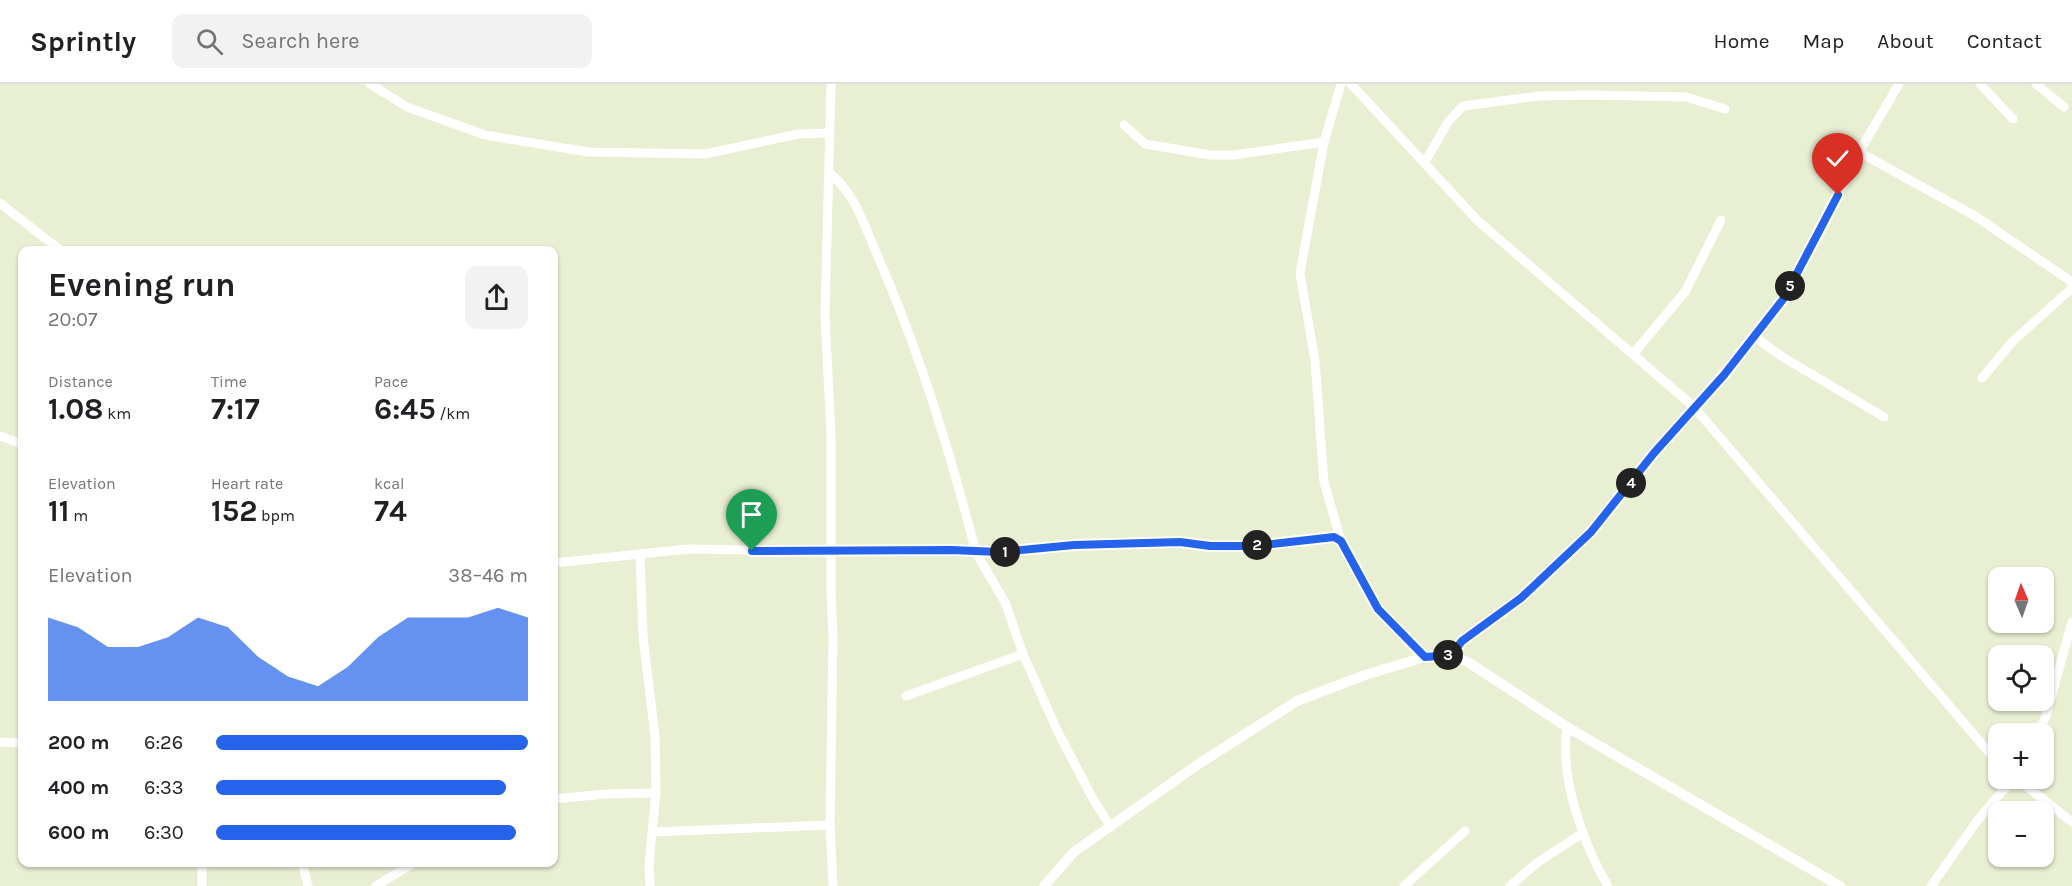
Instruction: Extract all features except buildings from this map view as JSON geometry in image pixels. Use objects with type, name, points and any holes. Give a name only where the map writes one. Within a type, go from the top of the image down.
[{"type":"street","points":[[370,84],[407,107],[485,135],[588,152],[705,154],[798,134],[830,133]]},
{"type":"street","points":[[831,84],[825,315],[831,435],[833,636],[830,825],[832,886]]},
{"type":"street","points":[[1341,84],[1324,142],[1299,273],[1315,361],[1324,482],[1341,541],[1378,609],[1425,657]]},
{"type":"street","points":[[1351,84],[1479,221],[1541,278],[1694,407],[1988,752]]},
{"type":"street","points":[[1451,655],[1462,641],[1521,598],[1591,532],[1755,337],[1795,278],[1859,152],[1899,84]]},
{"type":"street","points":[[1980,84],[2013,119]]},
{"type":"street","points":[[2036,84],[2064,107]]},
{"type":"street","points":[[1425,162],[1448,122],[1463,106],[1517,98],[1591,95],[1686,97],[1725,109]]},
{"type":"street","points":[[1124,125],[1145,144],[1210,155],[1234,155],[1324,142]]},
{"type":"street","points":[[1859,152],[1975,216],[2072,282]]},
{"type":"street","points":[[829,173],[843,187],[859,214],[889,282],[955,469],[976,553],[1005,602],[1023,654],[1057,730],[1093,799],[1111,827]]},
{"type":"street","points":[[0,203],[55,246]]},
{"type":"street","points":[[1633,354],[1685,292],[1720,220]]},
{"type":"street","points":[[1982,378],[2012,342],[2072,288]]},
{"type":"street","points":[[1755,337],[1781,356],[1884,417]]},
{"type":"street","points":[[0,436],[18,443]]},
{"type":"street","points":[[558,563],[688,549],[951,550],[976,553],[1074,545],[1180,542],[1210,546],[1254,546],[1325,537],[1334,537],[1341,541]]},
{"type":"street","points":[[640,554],[640,601],[653,710],[656,793],[649,864],[650,886]]},
{"type":"street","points":[[2042,723],[2072,622]]},
{"type":"street","points":[[906,696],[1023,654]]},
{"type":"street","points":[[1044,886],[1074,852],[1197,765],[1297,701],[1365,675],[1425,657],[1451,655],[1468,662],[1567,727],[1840,886]]},
{"type":"street","points":[[1567,727],[1564,749],[1583,833],[1608,886]]},
{"type":"street","points":[[0,742],[18,743]]},
{"type":"street","points":[[1931,886],[1980,818],[2005,789]]},
{"type":"street","points":[[2029,789],[2072,822]]},
{"type":"street","points":[[558,800],[605,794],[656,793]]},
{"type":"street","points":[[653,832],[830,825]]},
{"type":"street","points":[[1404,886],[1465,831]]},
{"type":"street","points":[[1510,886],[1538,862],[1583,833]]},
{"type":"street","points":[[202,867],[202,886]]},
{"type":"street","points":[[303,867],[308,886]]},
{"type":"street","points":[[376,886],[407,867]]},
{"type":"route","points":[[752,551],[951,550],[976,553],[1074,545],[1180,542],[1210,546],[1254,546],[1334,537],[1341,541],[1378,609],[1425,657],[1451,655],[1462,641],[1521,598],[1591,532],[1654,453],[1724,375],[1784,298],[1838,195]]}]
